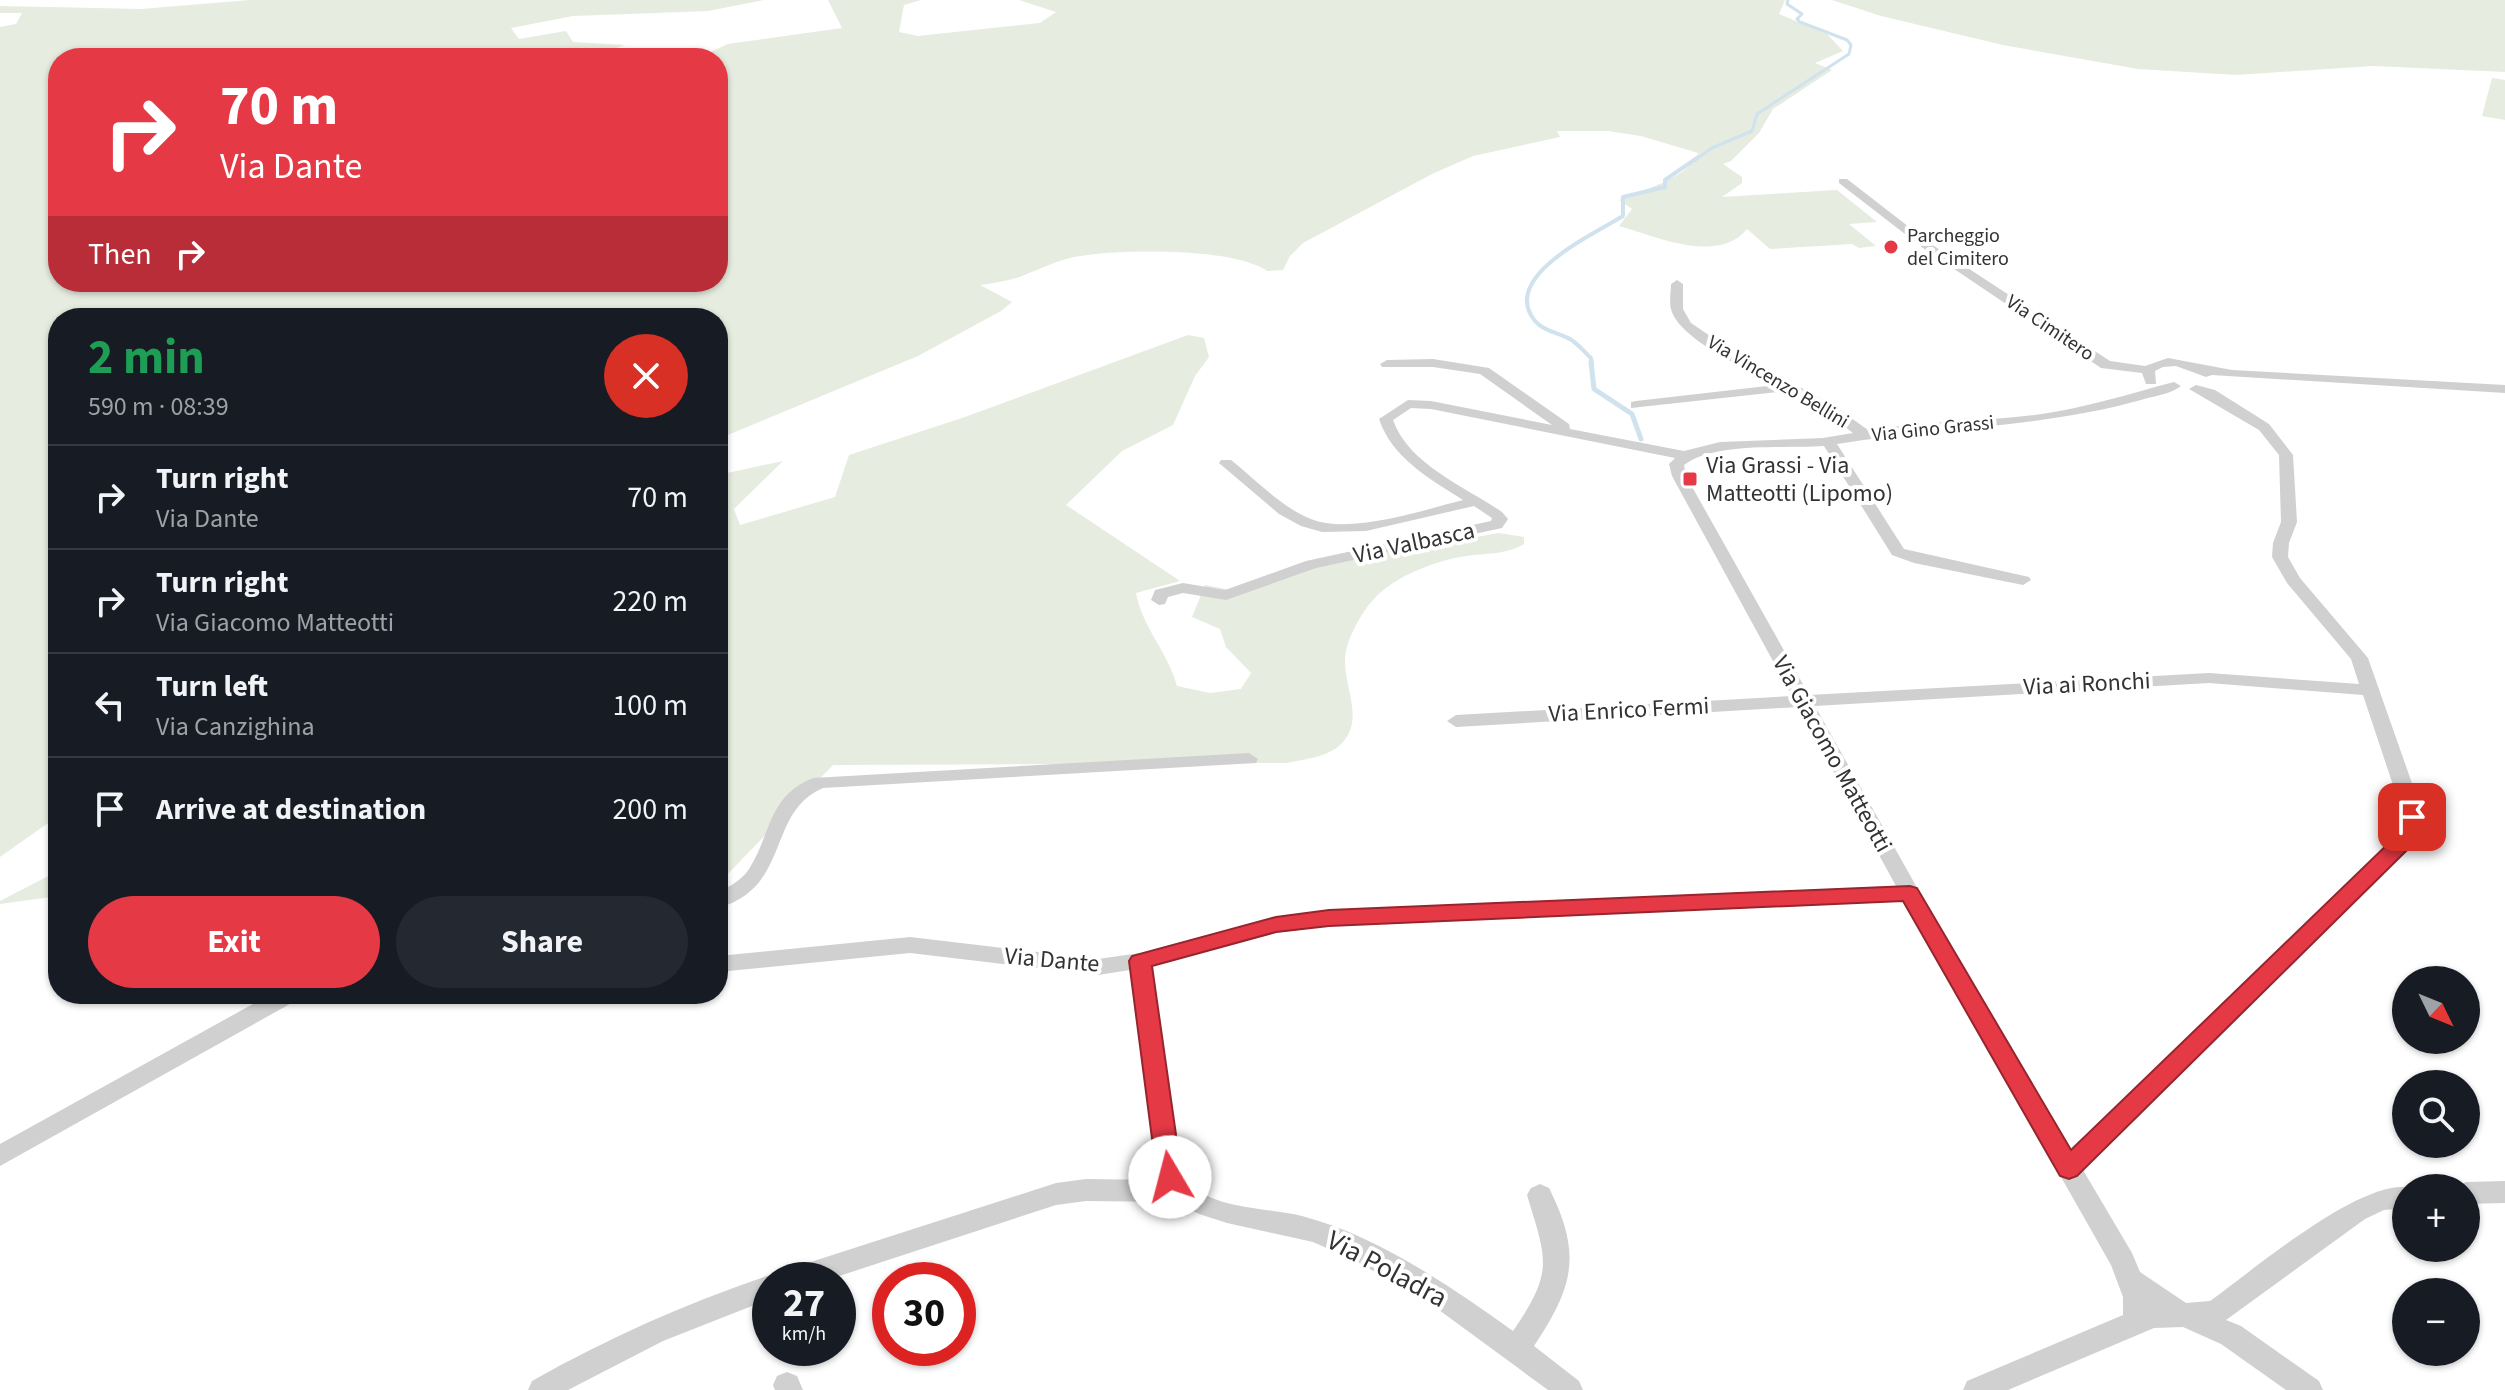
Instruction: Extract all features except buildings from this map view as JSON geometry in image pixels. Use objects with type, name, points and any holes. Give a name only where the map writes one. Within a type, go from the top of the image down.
[{"type":"street","name":"Via Cimitero","points":[[1843,181],[1927,246],[2106,365],[2149,373]]},
{"type":"street","name":"Via Vincenzo Bellini","points":[[1677,284],[1677,309],[1686,325],[1714,345],[1831,410],[1865,435]]},
{"type":"street","points":[[2132,398],[2148,388],[2149,373],[2158,363],[2171,362],[2232,374],[2505,389]]},
{"type":"street","points":[[1387,364],[1433,363],[1484,371],[1573,433]]},
{"type":"street","points":[[2197,368],[2211,377],[2206,387]]},
{"type":"street","points":[[2149,373],[2174,386],[2206,387],[2232,374]]},
{"type":"street","name":"Via Gino Grassi","points":[[1678,453],[1731,446],[1829,442],[1930,426],[2036,419],[2174,386]]},
{"type":"street","points":[[1636,405],[1791,387]]},
{"type":"street","points":[[2069,1168],[2406,836],[2411,809],[2359,658],[2293,580],[2280,557],[2281,543],[2289,522],[2286,455],[2264,427],[2206,387]]},
{"type":"street","name":"Via Valbasca","points":[[1159,600],[1161,594],[1172,589],[1226,595],[1312,564],[1496,525],[1499,518],[1406,452],[1385,422],[1388,416],[1408,404],[1678,453]]},
{"type":"street","points":[[1829,442],[1898,552],[2023,580]]},
{"type":"street","name":"Via Giacomo Matteotti","points":[[1678,453],[1676,464],[1679,476],[1910,893],[2131,1280],[2137,1322]]},
{"type":"street","points":[[1226,463],[1292,515],[1323,528],[1352,528],[1477,501]]},
{"type":"street","name":"Via ai Ronchi","points":[[1802,700],[2209,678],[2372,690]]},
{"type":"street","name":"Via Enrico Fermi","points":[[1456,721],[1802,700]]},
{"type":"street","points":[[728,895],[752,879],[778,821],[795,795],[820,782],[1249,759]]},
{"type":"street","name":"Via Dante","points":[[728,963],[910,945],[1098,967],[1140,961],[1276,925],[1329,918],[1910,893]]},
{"type":"street","points":[[847,1262],[1056,1194],[1086,1190],[1176,1191],[1170,1177],[1140,961]]},
{"type":"street","points":[[0,1156],[271,1004]]},
{"type":"street","name":"Via Poladra","points":[[1176,1191],[1192,1202],[1338,1239],[1447,1300],[1518,1347],[1569,1390]]},
{"type":"street","points":[[2480,1193],[2505,1192]]},
{"type":"street","points":[[1518,1347],[1542,1310],[1557,1273],[1556,1251],[1540,1195]]},
{"type":"street","points":[[1977,1390],[2137,1322],[2165,1314],[2200,1316],[2217,1311],[2356,1211],[2392,1199]]},
{"type":"street","name":"Via Giacomo Matteotti","points":[[2131,1280],[2159,1302],[2231,1335],[2309,1390]]},
{"type":"street","points":[[542,1390],[582,1366],[695,1315],[752,1294]]},
{"type":"shaded area","points":[[250,0],[764,0],[708,11],[573,16],[511,28],[519,39],[566,31],[573,42],[625,45],[616,48],[48,48],[48,292],[728,292],[728,48],[719,48],[728,44],[842,28],[828,0],[921,0],[904,5],[899,32],[918,36],[1040,23],[1056,12],[1019,0],[1785,0],[1779,14],[1827,34],[1843,51],[1815,63],[1832,70],[1773,109],[1759,133],[1731,161],[1723,164],[1742,177],[1742,183],[1722,197],[1837,190],[1877,222],[1849,224],[1876,246],[1859,248],[1852,244],[1770,249],[1747,229],[1735,240],[1703,247],[1668,241],[1619,226],[1632,209],[1619,200],[1675,176],[1693,162],[1698,153],[1641,136],[1608,131],[1557,131],[1560,137],[1473,156],[1432,174],[1303,243],[1290,256],[1283,270],[1267,271],[1251,263],[1202,254],[1117,252],[1074,257],[1017,278],[980,285],[1012,302],[918,356],[728,435],[728,308],[48,308],[48,823],[0,857],[0,27],[16,24],[22,13],[0,13],[0,6],[141,9]]},
{"type":"shaded area","points":[[1832,0],[2505,0],[2505,72],[2373,66],[2236,75],[2138,69],[2003,45],[1881,16]]},
{"type":"shaded area","points":[[2492,78],[2505,80],[2505,120],[2482,116]]},
{"type":"shaded area","points":[[1188,335],[1204,338],[1209,357],[1195,376],[1173,425],[1122,451],[1066,505],[1180,581],[1136,593],[1177,686],[1210,693],[1241,689],[1251,673],[1226,647],[1220,629],[1192,617],[1205,585],[1241,592],[1302,568],[1499,533],[1524,537],[1524,544],[1503,552],[1466,556],[1428,566],[1403,577],[1373,600],[1354,628],[1346,653],[1345,670],[1353,713],[1349,733],[1338,747],[1324,754],[1287,763],[833,765],[728,874],[728,473],[783,461],[734,509],[740,525],[835,497],[849,455],[965,417]]},
{"type":"shaded area","points":[[48,876],[48,897],[0,904],[0,901]]},
{"type":"waterway","points":[[1695,160],[1712,148],[1752,131],[1757,114],[1849,54],[1851,45],[1847,40],[1800,22],[1797,19],[1802,14],[1787,4],[1788,0]]},
{"type":"waterway","points":[[1592,364],[1591,358],[1569,338],[1543,328],[1535,321],[1527,305],[1529,289],[1539,273],[1555,259],[1623,216],[1623,197],[1665,187],[1665,180],[1697,158]]},
{"type":"waterway","points":[[1591,362],[1594,389],[1632,414],[1641,439]]},
{"type":"place","name":"Parcheggio del Cimitero","points":[[1891,247]]},
{"type":"place","name":"Via Grassi - Via Matteotti (Lipomo)","points":[[1690,479]]},
{"type":"route","points":[[1170,1177],[1140,961],[1276,925],[1329,918],[1910,893],[2069,1168],[2399,845],[2406,836],[2412,817]]}]
